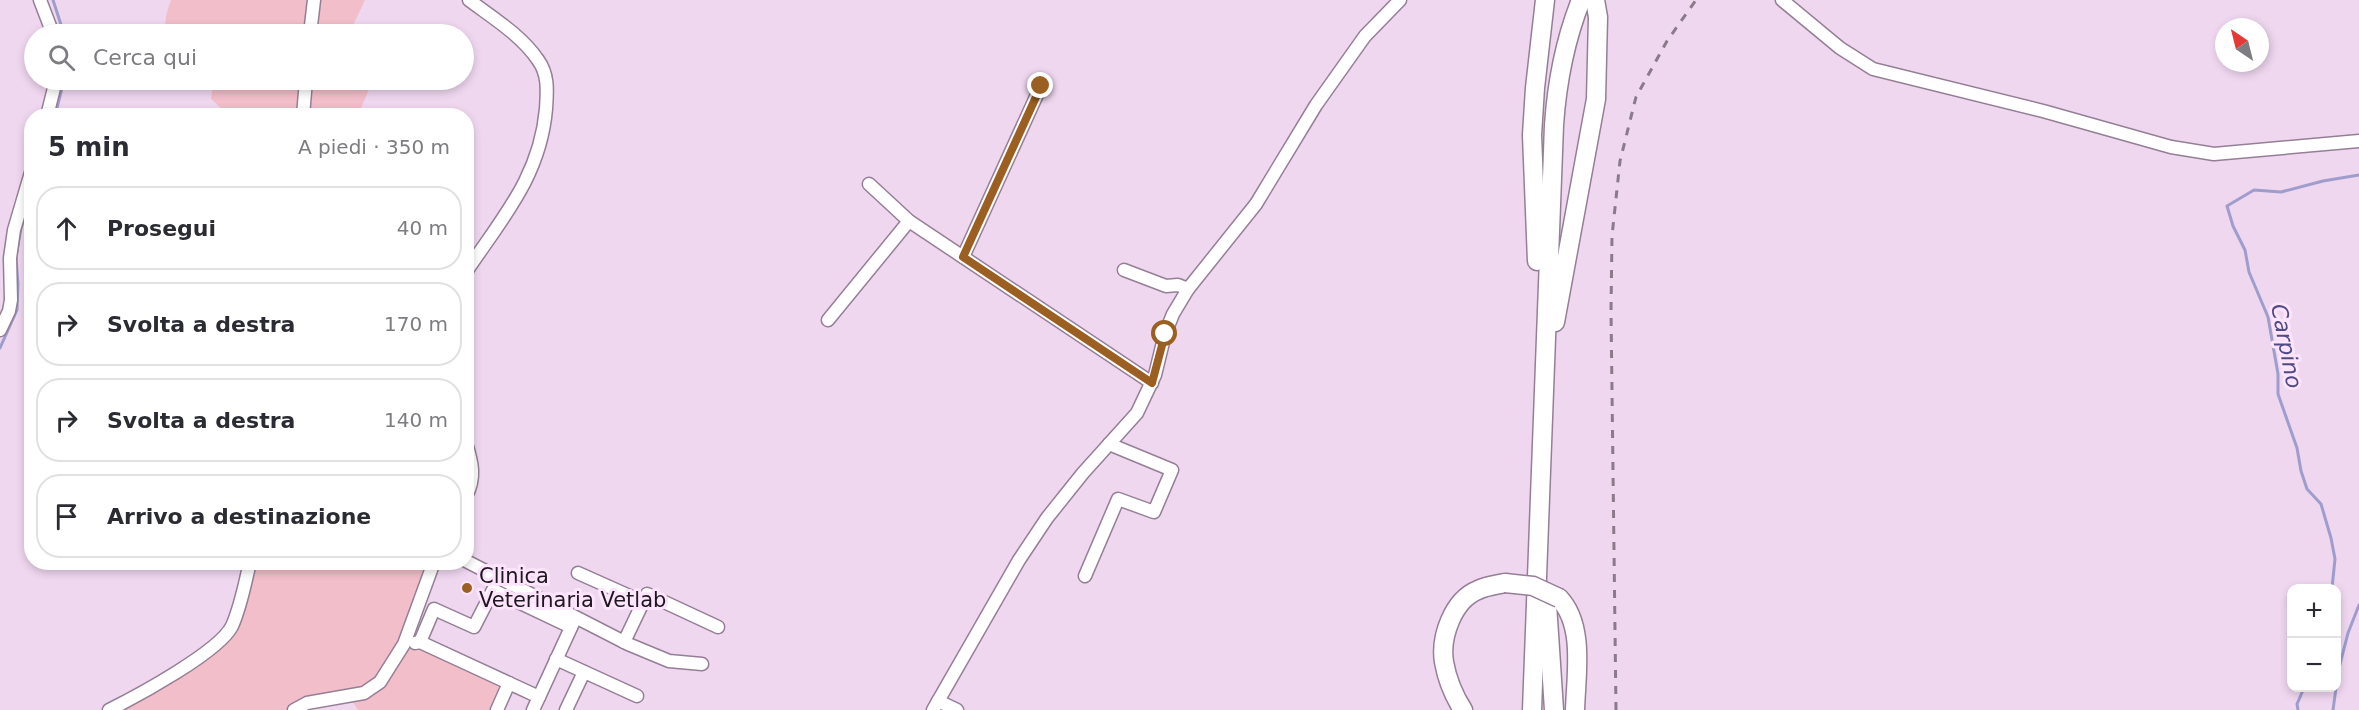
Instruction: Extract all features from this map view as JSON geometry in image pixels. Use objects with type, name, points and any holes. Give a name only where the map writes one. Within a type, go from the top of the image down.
[{"type":"highway","points":[[1532,710],[1551,175],[1556,99],[1567,40],[1581,0]]},
{"type":"highway","points":[[1544,367],[1532,135],[1545,1]]},
{"type":"highway","points":[[1542,412],[1551,392],[1553,331],[1596,99],[1596,8]]},
{"type":"highway","points":[[1539,531],[1546,576],[1554,710]]},
{"type":"highway","points":[[1463,710],[1450,684],[1444,661],[1446,637],[1451,620],[1460,603],[1476,590],[1505,583],[1533,586],[1559,598],[1566,606],[1573,623],[1576,646],[1575,710]]},
{"type":"highway","points":[[1523,710],[1526,636],[1536,600]]},
{"type":"street","points":[[40,0],[49,24]]},
{"type":"street","points":[[311,24],[314,0]]},
{"type":"street","points":[[469,0],[524,42],[540,62],[548,85],[544,122],[536,159],[528,178],[502,222],[474,262]]},
{"type":"street","points":[[957,710],[936,705],[1030,543],[1047,518],[1137,413],[1152,383],[1165,334],[1173,314],[1188,289],[1256,204],[1316,105],[1365,36],[1400,0]]},
{"type":"street","points":[[1782,0],[1840,48],[1873,69],[2043,111],[2171,147],[2214,154],[2359,141]]},
{"type":"street","points":[[963,257],[1041,86]]},
{"type":"street","points":[[49,108],[54,90]]},
{"type":"street","points":[[304,108],[305,90]]},
{"type":"street","points":[[869,184],[909,221],[1152,383]]},
{"type":"street","points":[[0,330],[11,300],[10,258],[14,230],[24,196]]},
{"type":"street","points":[[828,320],[909,221]]},
{"type":"street","points":[[1124,270],[1166,286],[1178,285],[1188,289]]},
{"type":"street","points":[[1085,576],[1118,498],[1154,512],[1172,470],[1109,444]]},
{"type":"street","points":[[474,566],[573,622]]},
{"type":"street","points":[[110,710],[175,672],[218,643],[231,627],[248,570]]},
{"type":"street","points":[[294,710],[307,703],[364,693],[381,682],[404,644],[431,570]]},
{"type":"street","points":[[578,573],[643,602]]},
{"type":"street","points":[[420,642],[434,609],[474,627],[493,590],[669,661],[702,664]]},
{"type":"street","points":[[624,642],[647,594],[718,627]]},
{"type":"street","points":[[533,710],[573,622]]},
{"type":"street","points":[[404,644],[420,642],[539,697]]},
{"type":"street","points":[[556,659],[638,696]]},
{"type":"street","points":[[566,710],[584,672]]},
{"type":"street","points":[[497,710],[509,683]]},
{"type":"shaded area","points":[[171,0],[365,0],[354,24],[165,24]]},
{"type":"shaded area","points":[[369,90],[361,108],[221,108],[211,99],[212,91]]},
{"type":"shaded area","points":[[248,570],[431,570],[404,644],[420,642],[509,683],[497,710],[358,710],[349,696],[294,710],[109,710],[175,672],[232,627]]},
{"type":"waterway","points":[[53,0],[61,24]]},
{"type":"waterway","points":[[57,108],[62,90]]},
{"type":"waterway","name":"Carpino","points":[[2332,584],[2335,559],[2331,538],[2321,504],[2307,489],[2301,471],[2297,448],[2278,394],[2278,374],[2268,317],[2249,272],[2245,250],[2233,226],[2227,206],[2254,190],[2281,192],[2323,181],[2359,175]]},
{"type":"waterway","points":[[0,348],[17,310],[16,257],[24,219]]},
{"type":"waterway","points":[[2341,660],[2348,633],[2359,605]]},
{"type":"waterway","name":"Carpino","points":[[2298,710],[2297,704],[2302,692]]},
{"type":"waterway","points":[[2333,710],[2335,692]]},
{"type":"railway","points":[[1616,710],[1611,311],[1612,236],[1620,161],[1636,97],[1667,41],[1696,0]]},
{"type":"place","name":"Clinica Veterinaria Vetlab","points":[[467,588]]},
{"type":"route","points":[[1041,86],[963,257],[1152,383],[1165,334]]}]
